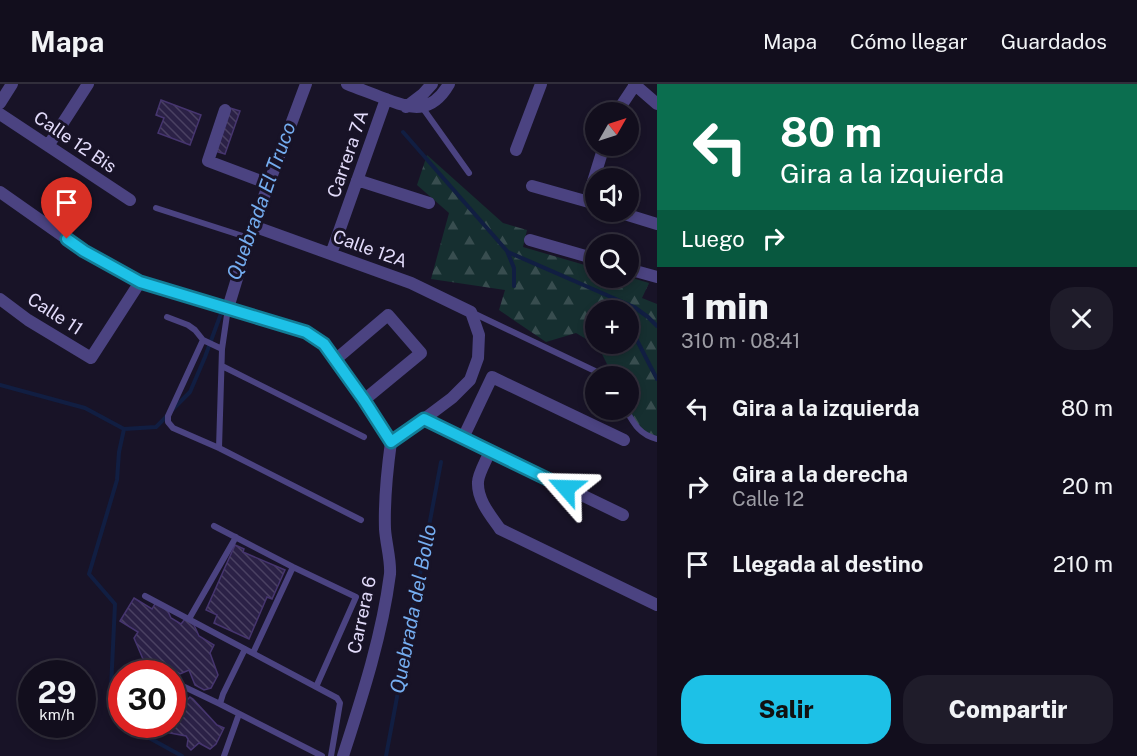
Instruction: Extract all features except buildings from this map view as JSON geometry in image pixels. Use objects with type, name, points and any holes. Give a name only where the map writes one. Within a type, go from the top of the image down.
[{"type":"street","points":[[0,103],[12,84]]},
{"type":"street","points":[[48,146],[88,84]]},
{"type":"street","points":[[228,308],[252,232],[306,84]]},
{"type":"street","points":[[346,84],[406,107],[422,107],[435,101],[444,93],[449,84]]},
{"type":"street","points":[[406,107],[432,84]]},
{"type":"street","points":[[516,150],[541,84]]},
{"type":"street","points":[[623,102],[635,85],[657,104]]},
{"type":"street","name":"Carrera 7A","points":[[331,254],[386,99]]},
{"type":"street","points":[[225,110],[208,161],[269,184]]},
{"type":"street","name":"Calle 12 Bis","points":[[0,114],[130,200]]},
{"type":"street","points":[[357,180],[429,203]]},
{"type":"street","points":[[532,186],[585,201]]},
{"type":"street","points":[[0,192],[84,251],[140,282],[306,332],[324,344],[391,442],[452,398],[470,380],[478,358],[479,335],[471,312]]},
{"type":"street","points":[[639,218],[657,224]]},
{"type":"street","name":"Calle 12A","points":[[252,232],[331,254],[411,283],[471,312]]},
{"type":"street","points":[[530,240],[585,256]]},
{"type":"street","points":[[639,272],[657,277]]},
{"type":"street","name":"Calle 11","points":[[0,299],[28,320],[91,358],[140,282]]},
{"type":"street","points":[[335,360],[388,315],[420,353],[364,400]]},
{"type":"street","points":[[463,438],[492,377],[624,440]]},
{"type":"street","points":[[424,419],[623,515]]},
{"type":"street","name":"Carrera 6","points":[[343,756],[381,627],[390,572],[385,489],[391,442]]},
{"type":"street","points":[[490,451],[477,481],[480,497],[500,529],[657,605]]},
{"type":"lane","points":[[422,107],[469,173]]},
{"type":"lane","points":[[156,208],[252,232]]},
{"type":"lane","points":[[219,448],[222,349],[228,308]]},
{"type":"lane","points":[[471,312],[585,366]]},
{"type":"lane","points":[[167,317],[188,325],[203,340],[222,349]]},
{"type":"lane","points":[[203,340],[168,416],[168,422],[173,428],[219,448],[361,520]]},
{"type":"lane","points":[[222,366],[364,437]]},
{"type":"lane","points":[[631,420],[640,432],[657,439]]},
{"type":"lane","points":[[214,526],[356,597],[316,687]]},
{"type":"lane","points":[[189,619],[236,537]]},
{"type":"lane","points":[[253,653],[293,567]]},
{"type":"lane","points":[[145,596],[337,698],[340,703],[331,756]]},
{"type":"lane","points":[[220,704],[245,649]]},
{"type":"lane","points":[[186,688],[322,756]]},
{"type":"lane","points":[[224,756],[239,714]]},
{"type":"green space","points":[[427,155],[503,223],[527,230],[523,247],[585,265],[585,288],[639,288],[639,280],[649,283],[642,298],[657,304],[657,436],[639,428],[634,420],[639,420],[639,366],[608,366],[602,354],[639,354],[639,300],[585,300],[585,338],[576,333],[546,342],[499,310],[505,290],[431,279],[449,213],[417,185]]},
{"type":"waterway","name":"Quebrada del Bollo","points":[[403,132],[507,251],[514,268],[514,286]]},
{"type":"waterway","points":[[508,252],[634,307],[657,326]]},
{"type":"waterway","name":"Quebrada El Truco","points":[[172,410],[190,392],[223,308]]},
{"type":"waterway","points":[[639,344],[657,379]]},
{"type":"waterway","points":[[0,385],[85,408],[124,429]]},
{"type":"waterway","name":"Quebrada El Truco","points":[[112,660],[115,604],[89,574],[117,480],[119,452],[124,429],[156,427],[167,416]]},
{"type":"waterway","name":"Quebrada del Bollo","points":[[386,756],[441,462]]},
{"type":"waterway","name":"Quebrada El Truco","points":[[149,738],[182,756]]},
{"type":"route","points":[[67,239],[140,282],[306,332],[324,344],[391,442],[424,419],[566,488]]}]
